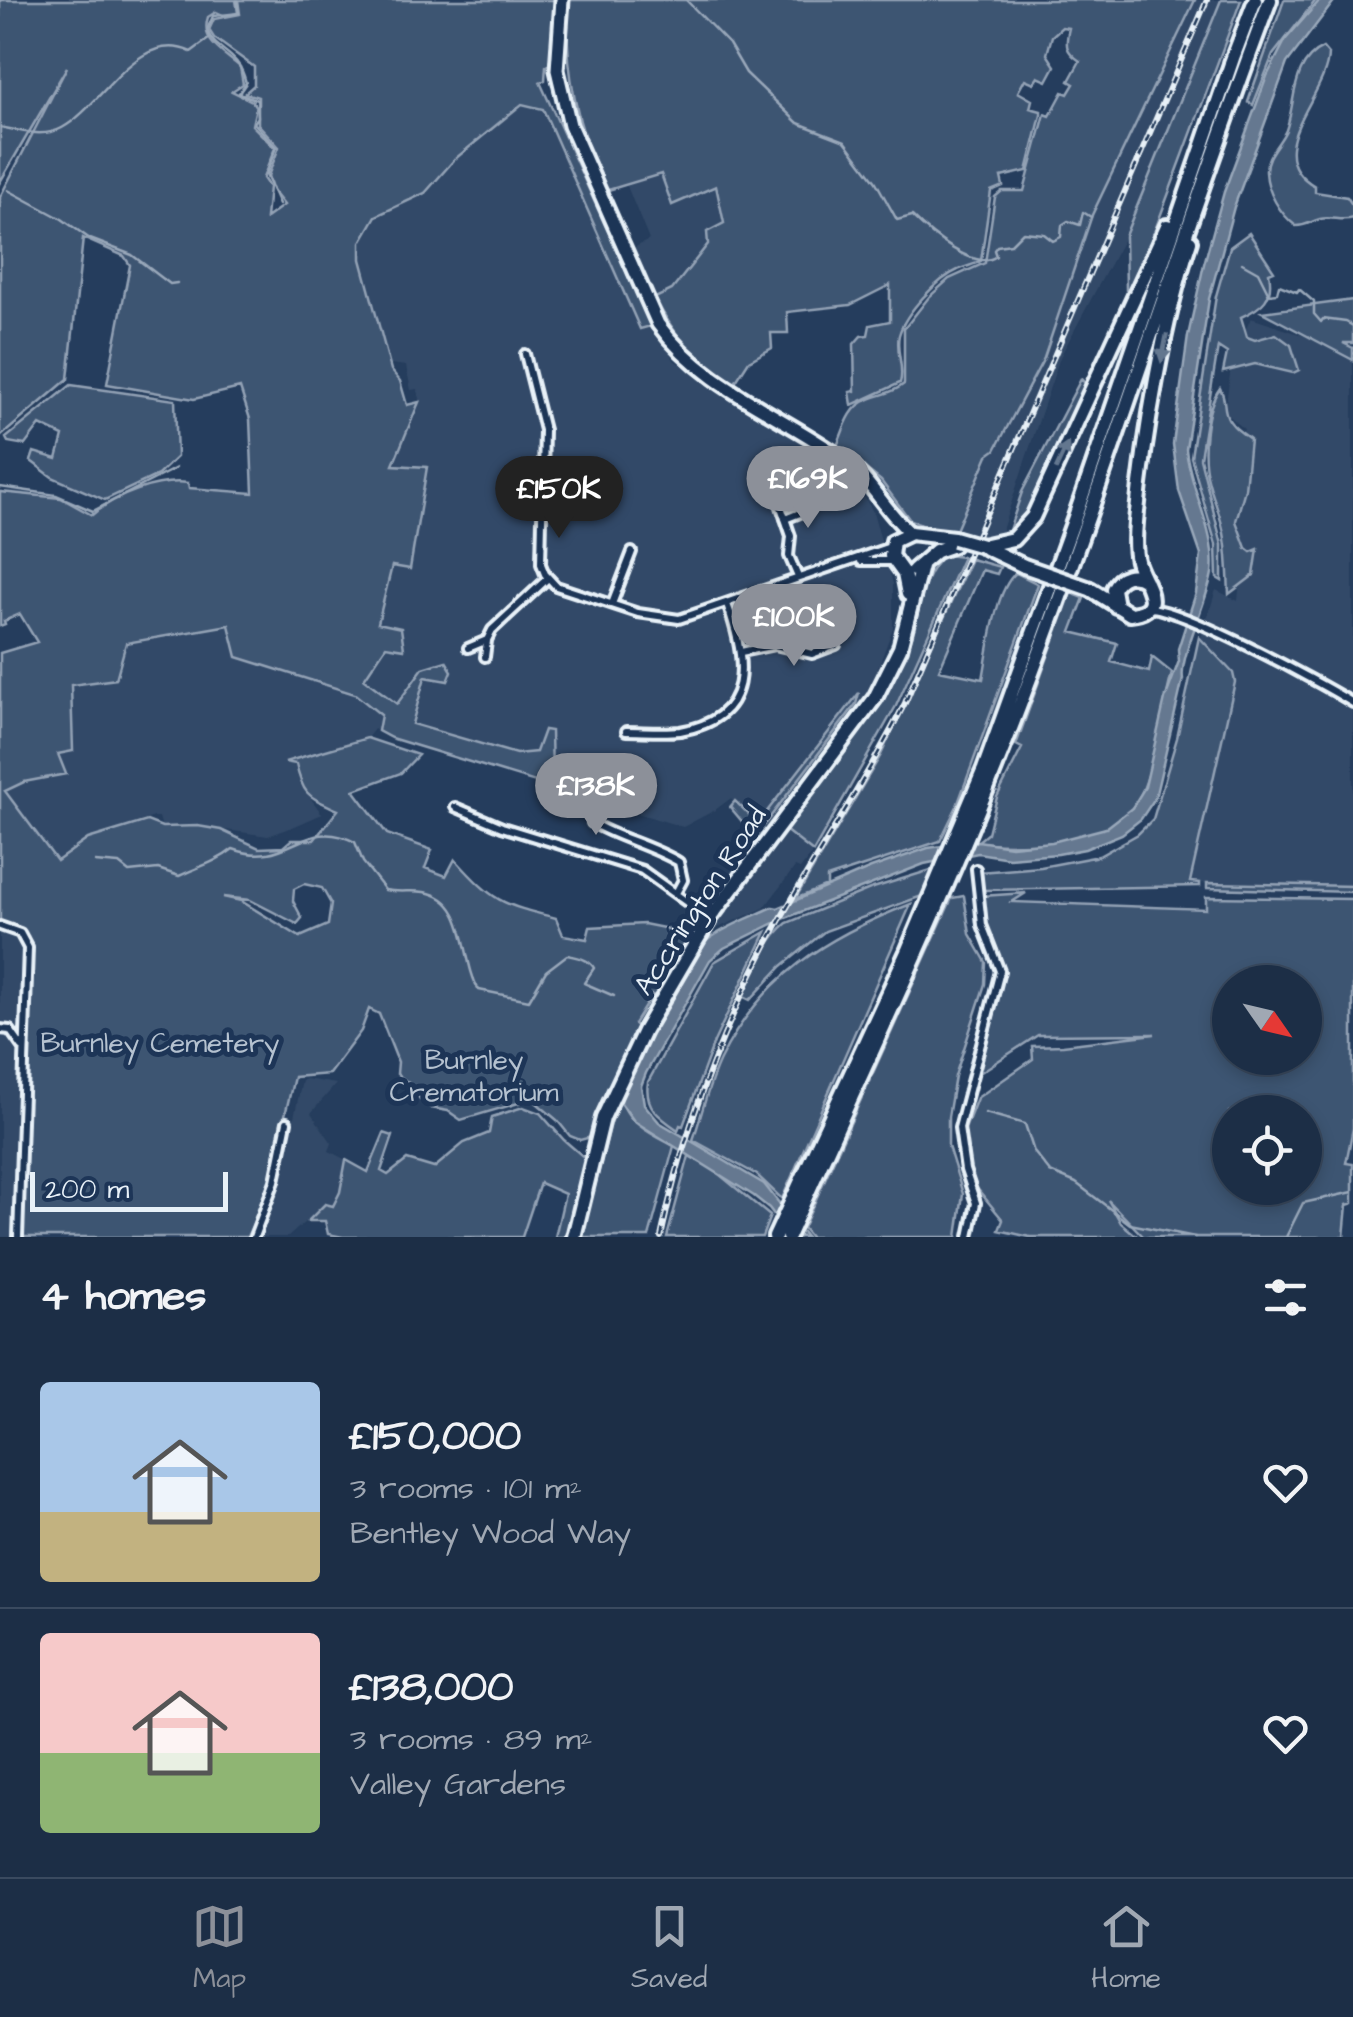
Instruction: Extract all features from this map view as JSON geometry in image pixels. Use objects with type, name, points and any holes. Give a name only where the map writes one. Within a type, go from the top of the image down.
[{"type":"highway","points":[[966,827],[1254,0]]},
{"type":"highway","points":[[775,1237],[798,1200],[930,912],[1050,621],[1270,0]]},
{"type":"highway","points":[[909,612],[908,584],[895,564],[892,544],[912,533],[978,547],[1090,590],[1130,614],[1145,608],[1150,601],[1136,556],[1136,526],[1169,322],[1187,251],[1254,57],[1262,20]]},
{"type":"highway","points":[[978,547],[1013,539],[1033,517],[1160,244],[1233,58]]},
{"type":"highway","points":[[912,533],[926,544],[923,563]]},
{"type":"highway","points":[[895,564],[910,570],[953,542]]},
{"type":"highway","name":"Accrington Road","points":[[574,1237],[594,1149],[614,1092],[669,986],[710,918],[768,836],[876,698],[900,648],[923,563]]},
{"type":"highway","points":[[1090,590],[1102,589],[1133,575],[1148,585]]},
{"type":"highway","points":[[1116,583],[1112,595],[1117,607]]},
{"type":"highway","points":[[788,1237],[798,1200]]},
{"type":"main road","points":[[562,0],[557,70],[570,125],[658,324],[674,346],[705,374],[841,458],[872,485],[912,533]]},
{"type":"main road","points":[[887,506],[892,544]]},
{"type":"street","points":[[525,354],[544,430],[541,564],[556,586],[638,613],[679,619],[850,562],[892,544]]},
{"type":"street","points":[[777,495],[791,536],[789,556],[798,577]]},
{"type":"street","points":[[785,518],[805,511]]},
{"type":"street","points":[[612,604],[632,552]]},
{"type":"street","points":[[850,562],[895,564]]},
{"type":"street","points":[[485,657],[492,630],[548,578]]},
{"type":"street","points":[[1148,585],[1167,611]]},
{"type":"street","points":[[626,732],[679,731],[727,710],[742,680],[741,652],[727,604]]},
{"type":"street","points":[[1145,608],[1167,611],[1266,656],[1353,703]]},
{"type":"street","points":[[468,648],[487,640]]},
{"type":"street","points":[[741,652],[775,645],[812,654],[836,645]]},
{"type":"street","points":[[455,807],[502,827],[642,870],[710,918]]},
{"type":"street","points":[[592,823],[611,835],[628,837],[678,862],[683,880],[676,894]]},
{"type":"street","points":[[970,1237],[976,1203],[964,1170],[960,1128],[1000,971],[981,916],[977,871]]},
{"type":"street","points":[[0,926],[20,933],[28,948],[18,1237]]},
{"type":"street","points":[[0,1029],[10,1030],[23,1048]]},
{"type":"street","points":[[254,1237],[275,1181],[288,1122]]},
{"type":"shaded area","points":[[1195,0],[1221,0],[1125,236],[1060,357],[1002,530],[996,539],[979,541],[954,535],[988,454],[1000,439],[1053,331],[1092,215]]},
{"type":"shaded area","points":[[1320,0],[1335,0],[1287,63],[1234,207],[1209,299],[1186,449],[1211,543],[1212,573],[1185,657],[1155,798],[1141,819],[1122,834],[1085,849],[1009,858],[978,853],[924,864],[783,919],[724,948],[710,960],[646,1073],[641,1086],[644,1104],[659,1122],[764,1184],[806,1237],[791,1237],[769,1208],[754,1196],[634,1121],[621,1103],[632,1071],[688,967],[709,939],[724,930],[773,907],[928,848],[978,841],[1011,846],[1052,842],[1106,828],[1132,808],[1145,787],[1165,699],[1179,661],[1178,649],[1196,593],[1201,555],[1179,491],[1173,444],[1188,336],[1204,264],[1224,192],[1267,76],[1286,39]]},
{"type":"shaded area","points":[[522,103],[543,110],[640,328],[651,326],[675,361],[829,457],[856,482],[873,512],[893,584],[893,628],[869,692],[759,841],[731,798],[683,827],[391,738],[374,729],[367,738],[286,762],[296,763],[301,785],[322,814],[295,826],[268,836],[198,826],[162,827],[159,817],[154,817],[88,839],[57,862],[5,791],[24,782],[55,778],[58,754],[73,750],[71,685],[126,643],[229,625],[377,624],[392,566],[410,568],[414,464],[393,465],[419,399],[417,389],[411,390],[406,366],[391,364],[361,258],[355,221],[425,193],[455,159]]},
{"type":"shaded area","points":[[661,174],[672,205],[716,186],[724,224],[672,290],[655,298],[632,249],[649,240],[627,186]]},
{"type":"shaded area","points":[[1251,318],[1323,342],[1353,360],[1353,886],[1190,883],[1235,682],[1233,673],[1201,638],[1216,590],[1238,601],[1243,551],[1231,471],[1244,429],[1225,412],[1232,359]]},
{"type":"shaded area","points":[[787,832],[813,852],[800,869],[795,867],[764,908],[713,930]]},
{"type":"shaded area","points":[[0,930],[20,938],[28,948],[18,1237],[0,1237]]},
{"type":"shaded area","points":[[302,1081],[336,1084],[311,1113],[332,1143],[329,1151],[346,1160],[340,1193],[332,1207],[325,1204],[288,1237],[260,1237],[279,1186]]},
{"type":"green space","points":[[0,0],[236,0],[238,13],[225,16],[216,12],[208,17],[206,26],[210,40],[240,67],[243,84],[232,91],[252,101],[256,107],[252,125],[275,148],[263,178],[269,187],[266,218],[284,205],[268,176],[279,147],[258,124],[258,97],[245,93],[254,85],[254,67],[214,38],[209,30],[214,19],[240,14],[238,0],[556,0],[550,64],[546,66],[545,80],[540,82],[651,326],[640,329],[543,109],[522,104],[455,159],[425,193],[376,216],[361,242],[361,259],[391,370],[400,381],[407,405],[419,402],[393,465],[427,467],[410,569],[392,566],[378,623],[401,628],[404,649],[386,646],[364,679],[397,704],[423,668],[446,661],[452,671],[448,681],[425,677],[412,724],[516,754],[536,752],[544,730],[551,731],[552,774],[580,783],[588,798],[391,738],[378,731],[381,715],[355,694],[237,657],[229,625],[126,643],[116,679],[71,685],[73,751],[58,754],[66,774],[24,782],[5,791],[57,861],[88,839],[147,821],[162,827],[221,830],[259,848],[283,847],[291,840],[314,840],[338,810],[309,794],[296,764],[285,762],[367,738],[418,755],[401,773],[354,790],[387,834],[432,850],[425,868],[446,876],[455,859],[499,899],[556,918],[563,935],[587,939],[590,927],[644,924],[689,933],[691,942],[658,998],[652,995],[634,1024],[642,1030],[595,1136],[580,1140],[570,1136],[532,1099],[461,1120],[448,1111],[431,1108],[419,1098],[420,1092],[397,1074],[398,1062],[379,1014],[369,1009],[361,1031],[329,1074],[294,1077],[267,1192],[247,1237],[18,1237],[28,936],[0,924],[0,653],[37,642],[20,614],[0,626],[0,492],[61,498],[92,515],[125,495],[164,483],[253,493],[250,419],[240,388],[194,399],[107,384],[130,265],[124,256],[83,238],[68,379],[0,437],[0,197],[67,67],[0,182]],"holes":[[[304,884],[322,888],[331,904],[328,925],[300,937],[241,901],[223,897],[250,900],[297,924],[302,918],[293,901],[294,889]]]},
{"type":"green space","points":[[568,0],[1195,0],[1092,215],[1044,358],[995,450],[988,455],[954,535],[910,520],[881,481],[837,446],[848,420],[861,403],[904,384],[904,329],[929,297],[949,279],[985,263],[995,197],[1002,191],[1024,191],[1045,114],[1050,116],[1063,92],[1068,94],[1074,84],[1069,81],[1080,61],[1067,47],[1069,28],[1062,27],[1052,36],[1047,54],[1055,66],[1047,81],[1038,77],[1034,83],[1025,79],[1018,92],[1032,100],[1030,108],[1041,111],[1041,115],[1027,171],[1001,177],[1003,186],[991,191],[981,261],[941,281],[902,326],[898,341],[900,383],[852,405],[854,344],[868,335],[870,325],[890,321],[890,285],[850,305],[787,312],[788,333],[771,333],[772,348],[749,361],[733,386],[698,358],[670,324],[655,298],[672,290],[708,244],[707,232],[724,223],[716,186],[672,205],[661,174],[605,191],[574,98],[568,50]]},
{"type":"green space","points":[[1221,0],[1241,0],[1133,289],[1126,290],[1125,236]]},
{"type":"green space","points":[[1284,0],[1316,0],[1273,55],[1253,105],[1248,102]]},
{"type":"green space","points":[[1323,48],[1328,54],[1325,70],[1299,123],[1292,157],[1299,173],[1315,186],[1315,192],[1347,197],[1353,206],[1353,218],[1324,218],[1296,226],[1275,202],[1266,166],[1286,130],[1300,73],[1313,54]]},
{"type":"green space","points":[[1249,233],[1274,271],[1269,273],[1270,289],[1265,301],[1241,317],[1247,337],[1255,340],[1276,334],[1291,345],[1299,370],[1293,373],[1255,364],[1223,372],[1227,353],[1218,347],[1200,458],[1222,545],[1222,581],[1217,578],[1216,545],[1191,457],[1216,296],[1230,247]]},
{"type":"green space","points":[[1353,300],[1353,343],[1343,343],[1353,348],[1353,360],[1262,312]]},
{"type":"green space","points":[[1081,379],[1088,386],[1027,520],[1007,536],[1022,492]]},
{"type":"green space","points":[[71,385],[175,400],[177,457],[158,475],[105,500],[52,477],[31,461],[34,452],[57,459],[63,436],[40,425],[25,445],[8,442],[6,438]]},
{"type":"green space","points":[[1220,388],[1230,421],[1250,439],[1245,489],[1236,521],[1246,548],[1251,552],[1258,549],[1254,575],[1229,594],[1224,531],[1205,457],[1208,419]]},
{"type":"green space","points":[[945,555],[963,557],[896,706],[813,852],[785,830],[880,700],[911,641],[929,576]]},
{"type":"green space","points":[[971,559],[1000,567],[997,574],[982,570],[939,670],[983,679],[994,622],[1009,581],[1016,573],[1038,584],[957,806],[940,841],[827,878],[827,886],[795,899],[881,755]]},
{"type":"green space","points":[[1071,593],[1084,598],[1071,632],[1117,643],[1111,662],[1149,672],[1152,657],[1172,673],[1144,787],[1132,807],[1116,822],[1095,833],[1047,843],[977,842],[988,833],[997,797],[1022,748],[1016,745]]},
{"type":"green space","points":[[1199,637],[1233,673],[1235,682],[1190,882],[1200,886],[982,890],[980,872],[1041,867],[1099,856],[1138,834],[1153,819],[1177,738]]},
{"type":"green space","points":[[859,693],[856,704],[755,837],[730,807],[735,801],[758,823]]},
{"type":"green space","points":[[934,869],[922,896],[825,931],[782,966],[750,1000],[742,996],[767,947],[787,923],[870,889]]},
{"type":"green space","points":[[1207,883],[1353,886],[1353,892],[1207,888]]},
{"type":"green space","points":[[1026,893],[1012,902],[1206,909],[1206,897],[1353,899],[1353,1128],[1346,1163],[1353,1164],[1353,1203],[1347,1205],[1344,1237],[1144,1237],[1108,1200],[1121,1223],[1138,1237],[1030,1237],[999,1230],[1003,1220],[966,1175],[961,1139],[977,1098],[1033,1059],[1032,1046],[1155,1034],[1038,1035],[978,1074],[996,1007],[1001,965],[984,923],[982,896]]},
{"type":"green space","points":[[964,896],[970,934],[986,962],[985,984],[955,1076],[948,1117],[948,1146],[963,1194],[957,1237],[810,1237],[803,1228],[952,898]]},
{"type":"green space","points":[[911,904],[782,1199],[757,1175],[693,1140],[720,1060],[755,1005],[799,963],[851,930]]},
{"type":"green space","points":[[766,932],[678,1130],[651,1105],[648,1082],[714,962]]},
{"type":"green space","points":[[621,1096],[634,1120],[674,1146],[649,1237],[582,1237],[611,1123]]},
{"type":"green space","points":[[523,1107],[540,1113],[586,1159],[567,1237],[555,1237],[565,1194],[540,1183],[522,1237],[343,1237],[328,1234],[325,1221],[308,1221],[325,1204],[333,1206],[346,1160],[368,1172],[384,1133],[393,1136],[381,1171],[388,1175],[407,1160],[434,1168],[464,1143],[489,1133],[492,1117]]},
{"type":"green space","points":[[689,1156],[714,1170],[770,1216],[762,1237],[667,1237]]},
{"type":"waterway","points":[[237,0],[239,13],[213,16],[207,30],[238,64],[246,83],[239,93],[257,100],[258,117],[254,123],[276,147],[266,175],[279,204]]},
{"type":"waterway","points":[[686,0],[729,44],[746,73],[798,123],[845,141],[876,182],[897,220],[912,216],[952,248],[987,260],[996,256],[997,246],[1011,244],[1023,232],[1044,234],[1053,241],[1061,237],[1062,225],[1068,221],[1080,225],[1083,212],[1091,217]]},
{"type":"waterway","points":[[0,127],[32,133],[55,131],[77,117],[137,59],[172,47],[191,52],[210,38]]},
{"type":"waterway","points":[[8,190],[90,239],[132,255],[170,284],[177,283]]},
{"type":"waterway","points":[[1242,263],[1258,272],[1269,294],[1277,293],[1279,285],[1297,292],[1299,289],[1314,302],[1314,314],[1321,322],[1323,319],[1353,326]]},
{"type":"waterway","points":[[0,487],[56,495],[93,511],[176,468]]},
{"type":"waterway","points":[[95,862],[119,864],[129,872],[158,869],[179,876],[233,849],[268,853],[308,838],[337,835],[355,842],[363,862],[385,890],[424,892],[450,906],[479,990],[529,1000],[546,971],[567,955],[586,960],[594,968],[584,983],[614,996]]},
{"type":"waterway","points":[[985,1113],[1025,1124],[1034,1152],[1050,1172],[1076,1183],[1130,1224],[1195,1237]]},
{"type":"waterway","points":[[1286,1237],[1303,1203],[1353,1192]]},
{"type":"railway","points":[[661,1237],[692,1120],[736,1008],[771,936],[905,703],[1207,0]]},
{"type":"park label","name":"Burnley Cemetery","points":[[160,1042]]},
{"type":"park label","name":"Burnley Crematorium","points":[[474,1075]]}]
